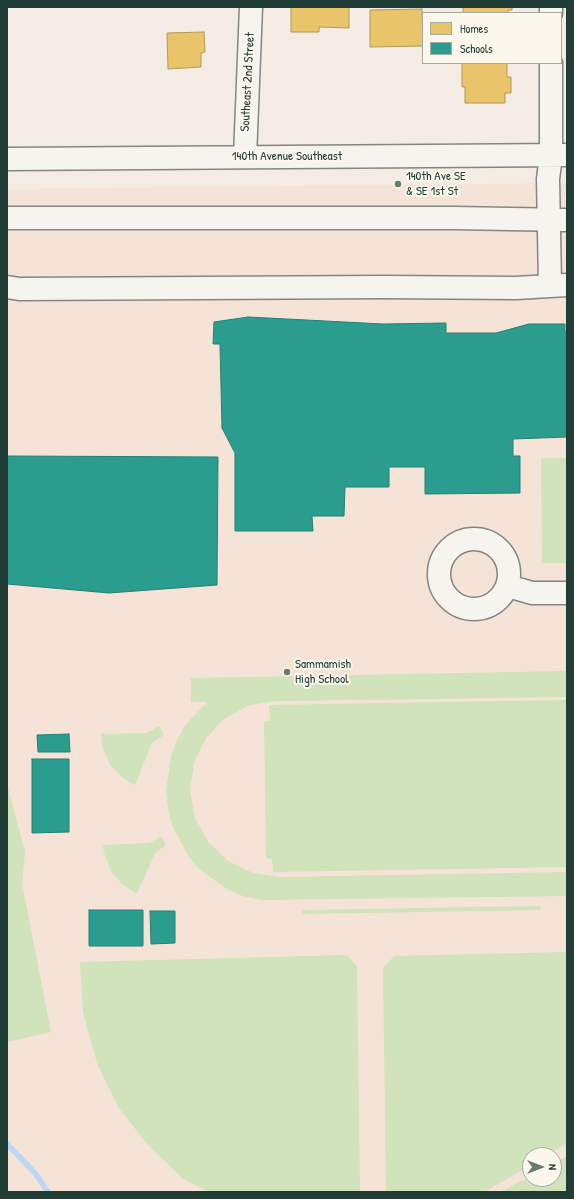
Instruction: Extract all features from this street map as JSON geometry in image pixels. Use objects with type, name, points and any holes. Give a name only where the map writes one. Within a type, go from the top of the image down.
[{"type":"street","name":"Southeast 2nd Street","points":[[245,157],[251,7]]},
{"type":"street","points":[[7,287],[19,289],[383,287],[516,288],[558,285],[558,219],[548,179],[559,155],[551,64]]},
{"type":"street","name":"140th Avenue Southeast","points":[[7,159],[559,155]]},
{"type":"street","points":[[7,218],[558,219]]},
{"type":"street","points":[[508,586],[532,593],[567,592]]},
{"type":"shaded area","name":"Sammamish High School","points":[[567,183],[567,1192],[7,1192],[7,189]]},
{"type":"green space","points":[[541,458],[567,458],[567,563],[542,563]]},
{"type":"green space","points":[[567,671],[567,697],[277,701],[250,705],[225,718],[206,738],[194,763],[190,790],[195,818],[208,842],[228,861],[253,873],[280,877],[567,872],[567,896],[262,900],[245,897],[229,890],[200,870],[189,857],[172,825],[166,791],[171,756],[177,740],[186,724],[207,702],[191,702],[191,678]]},
{"type":"green space","points":[[566,700],[567,867],[273,872],[272,859],[266,858],[264,721],[270,721],[269,705]]},
{"type":"green space","points":[[159,726],[164,735],[152,743],[135,785],[124,779],[110,765],[102,747],[101,734],[146,733]]},
{"type":"green space","points":[[7,784],[25,852],[22,883],[51,1032],[7,1042]]},
{"type":"green space","points":[[161,836],[166,845],[155,853],[137,894],[122,884],[111,871],[104,853],[103,845],[150,843]]},
{"type":"green space","points":[[540,906],[541,910],[303,914],[303,910]]},
{"type":"green space","points":[[567,952],[567,1143],[561,1147],[522,1147],[522,1171],[484,1192],[386,1192],[383,968],[394,956]]},
{"type":"green space","points":[[347,955],[357,966],[360,1192],[208,1192],[182,1178],[148,1145],[118,1107],[97,1063],[83,1012],[80,962]]},
{"type":"green space","points":[[567,1156],[567,1192],[501,1192],[522,1180],[522,1187],[562,1187],[562,1159]]},
{"type":"building: Homes","points":[[291,7],[349,7],[349,28],[319,27],[319,32],[291,32]]},
{"type":"building: Homes","points":[[463,7],[512,7],[512,10],[508,10],[508,12],[463,12]]},
{"type":"building: Homes","points":[[422,9],[422,46],[370,47],[370,10]]},
{"type":"building: Homes","points":[[204,32],[205,52],[201,53],[201,67],[168,69],[167,33]]},
{"type":"building: Homes","points":[[462,64],[507,64],[507,77],[511,77],[511,93],[505,93],[505,103],[465,103],[465,87],[462,87]]},
{"type":"building: Schools","points":[[248,317],[383,324],[446,323],[446,333],[496,333],[529,324],[565,324],[565,332],[567,332],[567,437],[513,439],[513,456],[520,456],[520,493],[425,494],[425,467],[389,467],[389,487],[345,487],[344,516],[312,516],[313,531],[235,531],[235,453],[222,428],[220,344],[213,344],[214,322]]},
{"type":"building: Schools","points":[[7,456],[218,457],[217,585],[109,593],[7,584]]},
{"type":"building: Schools","points":[[69,734],[70,752],[38,752],[37,735]]},
{"type":"building: Schools","points":[[32,759],[69,759],[69,832],[32,833]]},
{"type":"building: Schools","points":[[89,910],[143,910],[143,946],[89,946]]},
{"type":"building: Schools","points":[[150,911],[175,911],[175,943],[151,944]]},
{"type":"waterway","points":[[7,1144],[35,1173],[48,1192]]},
{"type":"place","name":"140th Ave SE & SE 1st St","points":[[398,184]]},
{"type":"place","name":"Sammamish High School","points":[[287,672]]}]
